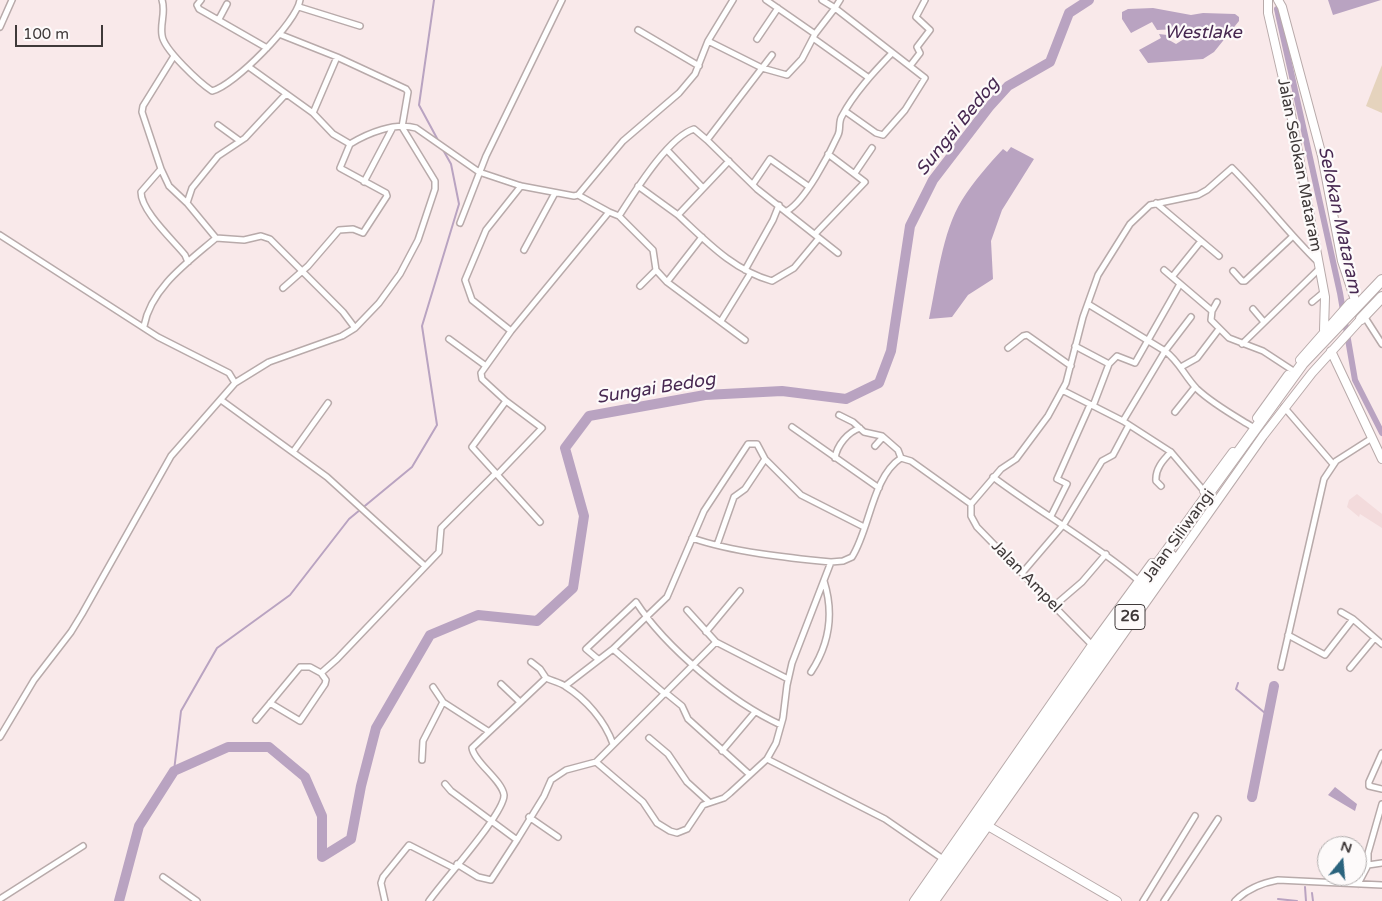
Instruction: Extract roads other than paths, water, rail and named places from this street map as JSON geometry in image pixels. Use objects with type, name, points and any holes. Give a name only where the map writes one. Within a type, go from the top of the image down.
[{"type":"highway","points":[[1353,302],[1382,272]]},
{"type":"highway","name":"Jalan Siliwangi","points":[[1374,296],[1382,280]]},
{"type":"highway","name":"Jalan Siliwangi","points":[[920,901],[1139,584],[1190,526],[1303,363],[1382,288]]},
{"type":"highway","points":[[1362,318],[1374,296]]},
{"type":"highway","name":"Jalan Siliwangi","points":[[929,901],[1171,563],[1181,538]]},
{"type":"street","points":[[0,27],[12,0]]},
{"type":"street","points":[[162,0],[164,12],[162,35],[174,56],[212,90],[222,87],[249,67],[279,34],[299,7],[300,0]]},
{"type":"street","points":[[201,0],[198,8],[267,48]]},
{"type":"street","points":[[460,222],[480,172],[562,0]]},
{"type":"street","points":[[283,288],[339,230],[352,229],[363,233],[387,194],[340,168],[350,144],[382,130],[402,127],[416,128],[480,172],[521,186],[570,196],[578,194],[623,141],[679,93],[699,66],[708,41],[733,0]]},
{"type":"street","points":[[766,0],[869,78]]},
{"type":"street","points":[[822,0],[924,76],[905,110],[883,135],[876,134],[845,111]]},
{"type":"street","points":[[708,41],[762,68],[781,75],[789,74],[802,59],[814,36],[840,0]]},
{"type":"street","points":[[910,66],[920,53],[917,46],[930,30],[916,17],[925,0]]},
{"type":"street","name":"Jalan Selokan Mataram","points":[[1268,0],[1268,13],[1290,109],[1332,336],[1382,460]]},
{"type":"street","name":"Jalan Selokan Mataram","points":[[1278,0],[1322,156],[1342,261],[1353,302]]},
{"type":"street","points":[[219,19],[227,4]]},
{"type":"street","points":[[299,7],[360,26]]},
{"type":"street","points":[[758,40],[778,8]]},
{"type":"street","points":[[638,30],[699,66]]},
{"type":"street","points":[[0,738],[34,680],[71,632],[82,614],[171,456],[235,383],[269,362],[342,336],[378,303],[400,274],[418,240],[435,190],[433,175],[402,127],[408,92],[406,88],[337,57],[279,34]]},
{"type":"street","points":[[787,211],[798,203],[828,154],[838,135],[840,121],[845,111],[869,78],[892,53]]},
{"type":"street","points":[[707,140],[772,55]]},
{"type":"street","points":[[174,56],[143,106],[142,112],[161,169],[169,186],[187,203],[216,238],[236,241],[266,237],[302,270],[354,325]]},
{"type":"street","points":[[313,113],[337,57]]},
{"type":"street","points":[[249,67],[313,113],[333,134],[350,144]]},
{"type":"street","points":[[187,203],[192,188],[218,156],[240,140],[286,94]]},
{"type":"street","points":[[218,125],[240,140]]},
{"type":"street","points":[[364,182],[392,129]]},
{"type":"street","points":[[619,216],[646,173],[667,150],[691,130],[698,131],[752,184],[838,253]]},
{"type":"street","points":[[856,173],[872,148]]},
{"type":"street","points":[[667,150],[703,188]]},
{"type":"street","points":[[638,186],[678,215],[724,257],[750,274],[773,280],[794,268],[817,236],[864,185],[864,180],[856,173],[828,154]]},
{"type":"street","points":[[752,184],[770,159],[808,186]]},
{"type":"street","points":[[678,215],[729,161]]},
{"type":"street","points":[[901,458],[911,461],[971,504],[993,477],[1016,459],[1048,416],[1062,390],[1071,366],[1075,346],[1098,275],[1126,230],[1150,205],[1198,195],[1217,182],[1232,168],[1318,265],[1242,344]]},
{"type":"street","points":[[161,169],[141,192],[142,200],[150,213],[185,255],[188,262]]},
{"type":"street","points":[[511,332],[472,300],[464,280],[486,230],[521,186]]},
{"type":"street","points":[[524,250],[556,193]]},
{"type":"street","points":[[578,194],[619,216],[653,250],[656,270],[667,282],[722,321],[745,340]]},
{"type":"street","points":[[1156,203],[1219,256]]},
{"type":"street","points":[[745,270],[773,220],[779,205]]},
{"type":"street","points":[[320,673],[440,552],[441,528],[542,428],[506,401],[482,378],[481,373],[511,332],[609,212]]},
{"type":"street","points":[[0,235],[144,326],[158,337],[229,373],[235,383]]},
{"type":"street","points":[[667,282],[702,237]]},
{"type":"street","points":[[1233,271],[1242,280],[1245,280],[1292,237]]},
{"type":"street","points":[[144,326],[146,314],[158,293],[188,262],[216,238]]},
{"type":"street","points":[[1172,277],[1201,241]]},
{"type":"street","points":[[640,286],[656,270]]},
{"type":"street","points":[[1164,270],[1212,311]]},
{"type":"street","points":[[722,321],[750,274]]},
{"type":"street","points":[[1051,516],[1067,484],[1057,479],[1109,364],[1117,356],[1135,363],[1180,284]]},
{"type":"street","points":[[1312,302],[1324,292]]},
{"type":"street","points":[[1217,302],[1212,311],[1211,320],[1219,329],[1229,338],[1263,350],[1292,370]]},
{"type":"street","points":[[914,901],[1092,645],[1139,584],[1204,491],[1221,482],[1284,407],[1353,302]]},
{"type":"street","points":[[1088,304],[1165,351],[1195,387],[1209,400],[1251,426]]},
{"type":"street","points":[[1253,309],[1264,322]]},
{"type":"street","points":[[1123,421],[1165,351],[1190,317]]},
{"type":"street","points":[[1171,563],[1221,482],[1251,426],[1292,370],[1332,336],[1362,318],[1382,344]]},
{"type":"street","points":[[1181,368],[1197,358],[1219,329]]},
{"type":"street","points":[[1008,348],[1027,335],[1071,366]]},
{"type":"street","points":[[449,339],[486,366]]},
{"type":"street","points":[[1075,346],[1109,364]]},
{"type":"street","points":[[1175,412],[1195,387]]},
{"type":"street","points":[[1062,390],[1123,421],[1171,452],[1204,491]]},
{"type":"street","points":[[221,400],[327,477],[425,566]]},
{"type":"street","points":[[506,401],[472,447],[540,522]]},
{"type":"street","points":[[293,452],[328,403]]},
{"type":"street","points":[[1284,407],[1333,464]]},
{"type":"street","points":[[839,415],[864,432],[883,437],[898,450],[901,458]]},
{"type":"street","points":[[1023,572],[1064,524],[1102,461],[1112,455],[1129,425]]},
{"type":"street","points":[[792,427],[879,488]]},
{"type":"street","points":[[835,458],[841,443],[851,432],[860,428]]},
{"type":"street","points":[[875,446],[883,437]]},
{"type":"street","points":[[1281,667],[1324,479],[1333,464],[1372,438]]},
{"type":"street","points":[[565,686],[613,649],[670,592],[673,578],[704,511],[751,443],[761,448],[765,459],[802,494],[864,526]]},
{"type":"street","points":[[1161,486],[1156,481],[1156,474],[1161,462],[1171,452]]},
{"type":"street","points":[[692,538],[717,545],[804,560],[844,561],[852,557],[879,488],[889,470],[901,458]]},
{"type":"street","points":[[717,545],[734,497],[745,490],[765,459]]},
{"type":"street","points":[[993,477],[1025,501],[1064,524],[1106,554],[1139,584]]},
{"type":"street","name":"Jalan Ampel","points":[[971,504],[971,516],[978,527],[1092,645]]},
{"type":"street","points":[[1054,606],[1082,582],[1106,554]]},
{"type":"street","points":[[596,762],[648,807],[657,823],[670,831],[677,832],[687,829],[703,805],[724,798],[767,759],[776,743],[781,725],[788,679],[831,562]]},
{"type":"street","points":[[811,672],[824,649],[830,614],[830,600],[824,580]]},
{"type":"street","points":[[706,632],[740,591]]},
{"type":"street","points":[[599,660],[586,649],[636,602],[646,617],[693,664],[755,712],[781,725]]},
{"type":"street","points":[[935,901],[1143,602]]},
{"type":"street","points":[[687,610],[716,642],[788,679]]},
{"type":"street","points":[[1341,612],[1353,619],[1382,644]]},
{"type":"street","points":[[1288,635],[1325,655],[1353,619]]},
{"type":"street","points":[[1350,668],[1374,639]]},
{"type":"street","points":[[384,901],[381,883],[383,877],[409,845],[478,877],[491,880],[556,776],[566,770],[596,762],[716,642]]},
{"type":"street","points":[[613,649],[665,694],[682,706],[688,719],[749,774]]},
{"type":"street","points":[[531,662],[546,678],[565,686],[596,715],[608,730],[613,744]]},
{"type":"street","points":[[256,720],[270,703],[300,667],[305,665],[320,673],[326,680],[300,721],[270,703]]},
{"type":"street","points":[[429,901],[491,822],[504,795],[471,750],[488,731],[546,678]]},
{"type":"street","points":[[501,684],[520,702]]},
{"type":"street","points":[[433,687],[443,702],[488,731]]},
{"type":"street","points":[[422,760],[423,742],[443,702]]},
{"type":"street","points":[[722,751],[755,712]]},
{"type":"street","points":[[649,738],[668,754],[687,782],[709,802]]},
{"type":"street","points":[[1382,753],[1380,764],[1369,782],[1370,786],[1382,789]]},
{"type":"street","points":[[767,759],[885,819],[943,859]]},
{"type":"street","points":[[445,784],[451,791],[517,840]]},
{"type":"street","points":[[1382,804],[1368,853],[1368,865],[1382,864]]},
{"type":"street","points":[[1143,901],[1195,816]]},
{"type":"street","points":[[529,817],[558,838]]},
{"type":"street","points":[[1164,901],[1218,819]]},
{"type":"street","points":[[988,826],[1117,901]]},
{"type":"street","points":[[0,899],[84,846]]},
{"type":"street","points":[[164,877],[197,901]]},
{"type":"street","points":[[1235,901],[1244,892],[1264,882],[1278,880],[1317,882]]},
{"type":"street","points":[[1367,884],[1382,885]]},
{"type":"water","points":[[1328,0],[1381,0],[1333,15]]},
{"type":"water","name":"Westlake","points":[[1153,8],[1191,15],[1203,13],[1235,14],[1239,17],[1239,21],[1214,52],[1203,59],[1148,63],[1139,50],[1161,38],[1159,34],[1167,35],[1169,40],[1176,44],[1184,39],[1183,33],[1178,29],[1157,30],[1152,22],[1131,33],[1122,19],[1122,12],[1128,9]]},
{"type":"water","points":[[1011,147],[1034,159],[1002,210],[991,241],[993,279],[968,295],[952,317],[929,319],[941,258],[955,213],[962,200],[987,167],[1003,149],[1007,152]]},
{"type":"water","points":[[1335,787],[1357,804],[1355,811],[1328,795]]},
{"type":"waterway","points":[[434,0],[419,105],[439,142]]},
{"type":"waterway","name":"Sungai Bedog","points":[[119,901],[139,826],[174,771],[228,747],[269,747],[305,777],[322,816],[322,857],[351,839],[361,786],[376,728],[430,635],[478,615],[537,621],[573,588],[584,516],[565,448],[589,416],[705,395],[782,391],[846,399],[879,383],[891,351],[910,226],[933,180],[989,107],[1008,86],[1050,62],[1069,13],[1089,0]]},
{"type":"waterway","name":"Selokan Mataram","points":[[1277,9],[1340,293],[1355,380],[1382,433]]},
{"type":"waterway","points":[[174,771],[181,711],[217,648],[290,595],[349,519],[412,467],[437,425],[422,326],[459,204],[451,164],[442,148]]},
{"type":"waterway","points":[[1238,683],[1236,689],[1265,713]]},
{"type":"waterway","points":[[1252,797],[1274,686]]},
{"type":"waterway","points":[[1305,887],[1306,901]]},
{"type":"waterway","points":[[1312,893],[1313,901]]},
{"type":"waterway","points":[[1278,899],[1297,901]]}]
